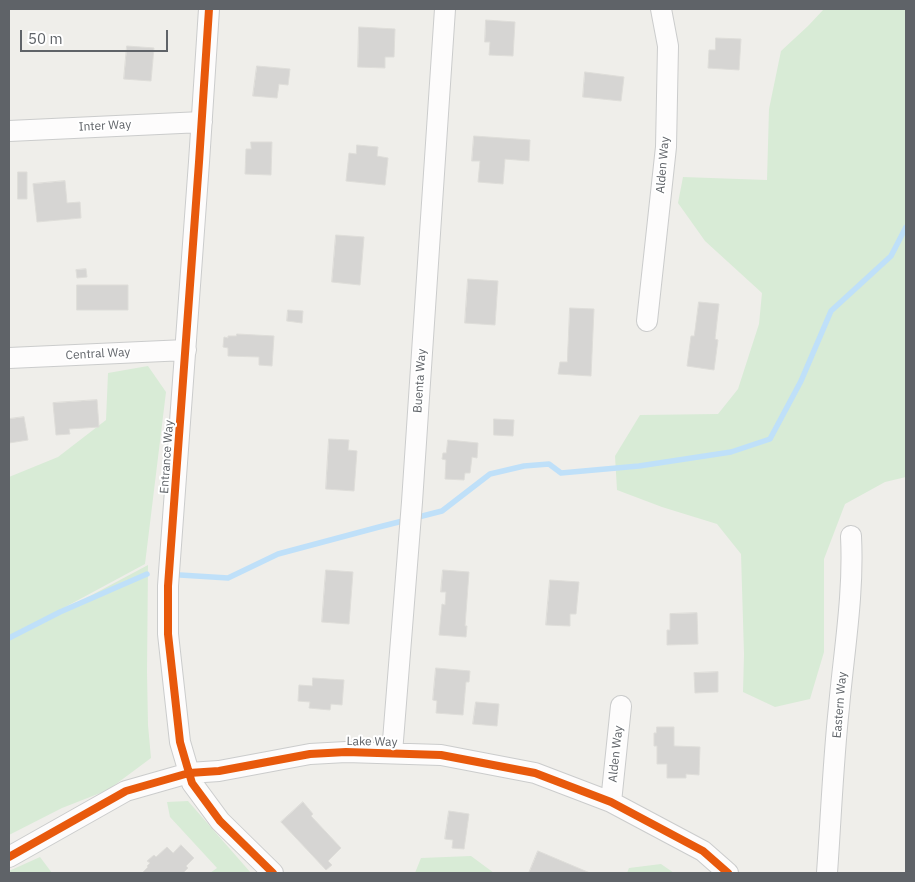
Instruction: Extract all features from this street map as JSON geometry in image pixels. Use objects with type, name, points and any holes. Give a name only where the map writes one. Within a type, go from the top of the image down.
[{"type":"street","name":"Entrance Way","points":[[209,9],[168,586],[168,634],[180,742],[192,783],[220,821],[274,873]]},
{"type":"street","name":"Buenta Way","points":[[392,754],[412,502],[445,9]]},
{"type":"street","name":"Alden Way","points":[[647,321],[666,147],[668,46],[661,9]]},
{"type":"street","name":"Inter Way","points":[[9,131],[202,122]]},
{"type":"street","name":"Central Way","points":[[9,358],[186,350]]},
{"type":"street","name":"Eastern Way","points":[[827,873],[838,707],[852,589],[852,536]]},
{"type":"street","name":"Alden Way","points":[[611,802],[621,706]]},
{"type":"street","name":"Lake Way","points":[[9,856],[126,791],[189,773],[218,771],[310,754],[346,752],[441,755],[535,773],[611,802],[703,851],[728,873]]},
{"type":"green space","points":[[824,9],[906,9],[906,477],[885,482],[845,504],[824,559],[824,652],[810,699],[775,707],[743,692],[744,654],[741,554],[717,524],[662,507],[617,490],[615,456],[640,415],[718,414],[738,389],[759,324],[762,293],[705,241],[678,203],[683,177],[767,180],[769,109],[781,51]]},
{"type":"green space","points":[[148,366],[166,392],[145,564],[56,612],[60,612],[148,565],[147,672],[151,758],[108,790],[62,808],[9,835],[9,477],[58,457],[106,420],[108,373]]},
{"type":"green space","points":[[188,801],[251,873],[210,873],[217,868],[170,817],[167,802]]},
{"type":"green space","points":[[471,856],[494,873],[415,873],[421,858]]},
{"type":"green space","points":[[40,857],[52,873],[9,873],[9,871]]},
{"type":"green space","points":[[661,864],[674,873],[627,873],[629,868]]},
{"type":"building","points":[[486,20],[515,22],[513,56],[489,55],[490,42],[485,42]]},
{"type":"building","points":[[359,27],[395,29],[394,57],[385,57],[385,68],[358,67]]},
{"type":"building","points":[[716,38],[741,39],[739,70],[708,68],[709,50],[715,50]]},
{"type":"building","points":[[127,46],[154,48],[151,81],[124,79]]},
{"type":"building","points":[[257,66],[290,69],[288,85],[279,84],[277,98],[253,96]]},
{"type":"building","points":[[585,72],[624,77],[621,101],[583,97]]},
{"type":"building","points":[[474,136],[530,140],[529,161],[505,159],[503,184],[478,182],[480,161],[472,161]]},
{"type":"building","points":[[251,142],[272,142],[271,175],[245,174],[246,149],[251,149]]},
{"type":"building","points":[[357,145],[378,147],[377,156],[388,158],[385,185],[346,181],[349,153],[356,154]]},
{"type":"building","points":[[18,172],[27,172],[27,199],[18,199]]},
{"type":"building","points":[[65,181],[67,203],[80,202],[81,218],[37,222],[33,184]]},
{"type":"building","points":[[336,235],[364,237],[360,285],[332,282]]},
{"type":"building","points":[[86,269],[87,277],[77,278],[76,270]]},
{"type":"building","points":[[468,279],[498,281],[495,325],[465,323]]},
{"type":"building","points":[[77,285],[128,285],[128,310],[77,310]]},
{"type":"building","points":[[699,302],[719,304],[715,339],[718,340],[714,370],[687,366],[691,336],[694,336]]},
{"type":"building","points":[[570,308],[594,309],[591,376],[558,374],[560,362],[567,362]]},
{"type":"building","points":[[288,310],[303,311],[302,323],[287,321]]},
{"type":"building","points":[[237,334],[274,336],[272,366],[259,365],[259,357],[228,356],[228,348],[223,347],[224,337],[228,338],[228,336],[236,336]]},
{"type":"building","points":[[97,400],[99,427],[69,429],[70,434],[56,435],[53,403]]},
{"type":"building","points":[[24,417],[28,440],[9,443],[9,419]]},
{"type":"building","points":[[494,419],[514,420],[513,436],[494,435]]},
{"type":"building","points":[[329,439],[349,440],[348,450],[357,451],[354,491],[326,489]]},
{"type":"building","points":[[448,440],[478,443],[477,458],[472,457],[470,473],[465,473],[464,480],[445,479],[446,460],[442,459],[443,453],[446,453]]},
{"type":"building","points":[[326,570],[353,572],[349,624],[322,622]]},
{"type":"building","points":[[443,570],[469,572],[465,626],[467,626],[466,637],[439,635],[442,604],[445,605],[446,592],[441,592]]},
{"type":"building","points":[[550,580],[579,582],[576,614],[570,614],[570,626],[546,625]]},
{"type":"building","points":[[697,613],[698,644],[667,645],[667,630],[670,630],[670,614]]},
{"type":"building","points":[[436,668],[470,671],[469,682],[466,682],[463,715],[436,713],[437,701],[433,700]]},
{"type":"building","points":[[718,672],[718,692],[695,693],[694,673]]},
{"type":"building","points":[[313,678],[344,680],[342,705],[331,704],[330,710],[309,708],[310,702],[298,701],[299,685],[312,686]]},
{"type":"building","points":[[476,702],[499,704],[497,726],[473,724]]},
{"type":"building","points":[[657,727],[674,727],[674,746],[700,747],[699,775],[686,774],[686,778],[667,778],[667,764],[657,764],[657,746],[654,746],[654,733],[656,733]]},
{"type":"building","points":[[303,802],[313,814],[311,816],[341,848],[328,861],[332,865],[326,870],[281,822]]},
{"type":"building","points":[[449,811],[469,814],[464,849],[452,848],[453,840],[445,839]]},
{"type":"building","points":[[181,845],[194,858],[186,866],[188,868],[183,873],[142,873],[150,863],[147,861],[154,855],[156,857],[167,847],[173,853]]},
{"type":"building","points":[[538,851],[590,873],[529,873]]},
{"type":"waterway","points":[[180,575],[228,578],[278,554],[442,511],[490,474],[524,466],[549,464],[561,473],[639,466],[731,452],[770,439],[801,381],[831,311],[891,256],[906,227]]},
{"type":"waterway","points":[[9,638],[60,612],[147,574]]},
{"type":"cycle path","points":[[209,9],[168,586],[168,634],[180,742],[192,783],[220,821],[273,873]]},
{"type":"cycle path","points":[[9,857],[126,791],[189,773],[219,771],[310,754],[346,752],[441,755],[535,773],[611,802],[703,851],[728,873]]}]
